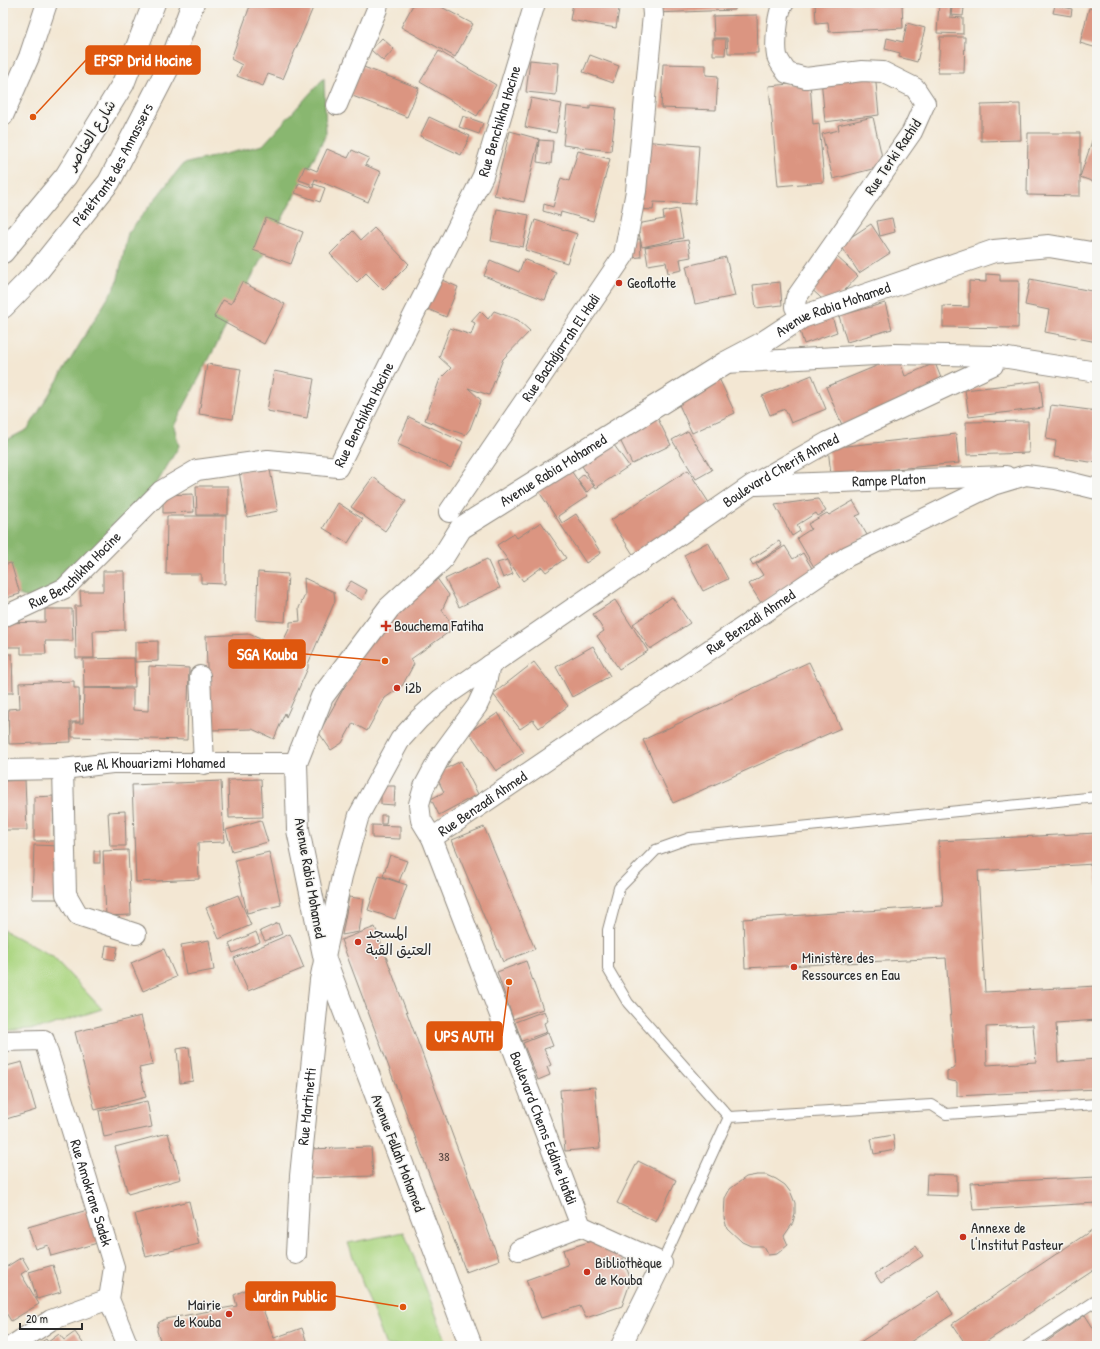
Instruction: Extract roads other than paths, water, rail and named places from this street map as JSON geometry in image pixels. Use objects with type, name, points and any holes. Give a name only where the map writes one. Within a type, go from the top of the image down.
[{"type":"main road","name":"شارع العناصر","points":[[3,252],[66,176],[123,84],[154,3]]},
{"type":"main road","name":"Pénétrante des Annassers","points":[[3,307],[37,272],[110,182],[171,62],[193,3]]},
{"type":"main road","name":"Avenue Rabia Mohamed","points":[[325,960],[298,830],[296,763],[322,697],[389,608],[441,560],[461,528],[725,363],[762,344],[802,317],[994,251],[1049,246],[1097,254]]},
{"type":"main road","name":"Avenue Fellah Mohamed","points":[[325,960],[471,1346]]},
{"type":"street","points":[[3,116],[29,57],[47,3]]},
{"type":"street","points":[[337,105],[377,9],[378,3]]},
{"type":"street","name":"Rue Benchikha Hocine","points":[[3,617],[65,588],[161,491],[197,470],[268,460],[338,467],[483,176],[535,3]]},
{"type":"street","name":"Rue Bachdjarrah El Hadi","points":[[450,512],[624,255],[636,191],[653,15],[652,3]]},
{"type":"street","name":"Rue Terki Rachid","points":[[784,3],[780,14],[777,32],[777,57],[787,73],[806,78],[862,70],[883,72],[914,88],[925,103],[912,132],[796,298],[794,307],[802,317]]},
{"type":"street","points":[[725,363],[894,354],[995,356],[1097,372]]},
{"type":"street","name":"Boulevard Cherifi Ahmed","points":[[325,960],[342,876],[360,815],[396,747],[419,719],[441,699],[752,485],[828,442],[993,365],[995,356]]},
{"type":"street","name":"Rampe Platon","points":[[752,485],[1026,475]]},
{"type":"street","name":"Rue Benzadi Ahmed","points":[[432,838],[848,556],[993,485],[1026,475],[1056,479],[1097,489]]},
{"type":"street","name":"Boulevard Chems Eddine Hafidi","points":[[490,665],[484,691],[477,706],[441,755],[424,787],[419,804],[421,820],[432,838],[581,1226]]},
{"type":"street","points":[[200,676],[204,764]]},
{"type":"street","name":"Rue Al Khouarizmi Mohamed","points":[[3,770],[63,769],[112,763],[296,763]]},
{"type":"street","points":[[63,769],[66,894],[78,916],[136,934]]},
{"type":"street","name":"Rue Martinetti","points":[[296,1254],[303,1152],[320,980],[325,960]]},
{"type":"street","name":"Rue Amokrane Sadek","points":[[3,1041],[44,1040],[114,1267],[109,1299]]},
{"type":"street","points":[[520,1250],[581,1226],[662,1263],[621,1346]]},
{"type":"street","points":[[12,1346],[51,1320],[109,1299],[128,1346]]},
{"type":"lane","points":[[729,1117],[628,1004],[608,969],[608,930],[619,888],[656,850],[690,838],[1097,797]]},
{"type":"lane","points":[[729,1117],[932,1105],[946,1114],[1097,1104]]},
{"type":"lane","points":[[662,1263],[729,1117]]},
{"type":"lane","points":[[1027,1346],[1097,1300]]},
{"type":"place","name":"EPSP Drid Hocine","points":[[33,117]]},
{"type":"place","name":"Geoflotte","points":[[619,283]]},
{"type":"place","name":"Bouchema Fatiha","points":[[386,626]]},
{"type":"place","name":"SGA Kouba","points":[[385,661]]},
{"type":"place","name":"i2b","points":[[397,688]]},
{"type":"place","name":"المسجد العتيق القبة","points":[[358,942]]},
{"type":"place","name":"Ministère des Ressources en Eau","points":[[794,967]]},
{"type":"place","name":"UPS AUTH","points":[[509,982]]},
{"type":"place","name":"Annexe de l'Institut Pasteur","points":[[963,1237]]},
{"type":"place","name":"Bibliothèque de Kouba","points":[[587,1272]]},
{"type":"place","name":"Jardin Public","points":[[403,1307]]},
{"type":"place","name":"Mairie de Kouba","points":[[229,1314]]}]
